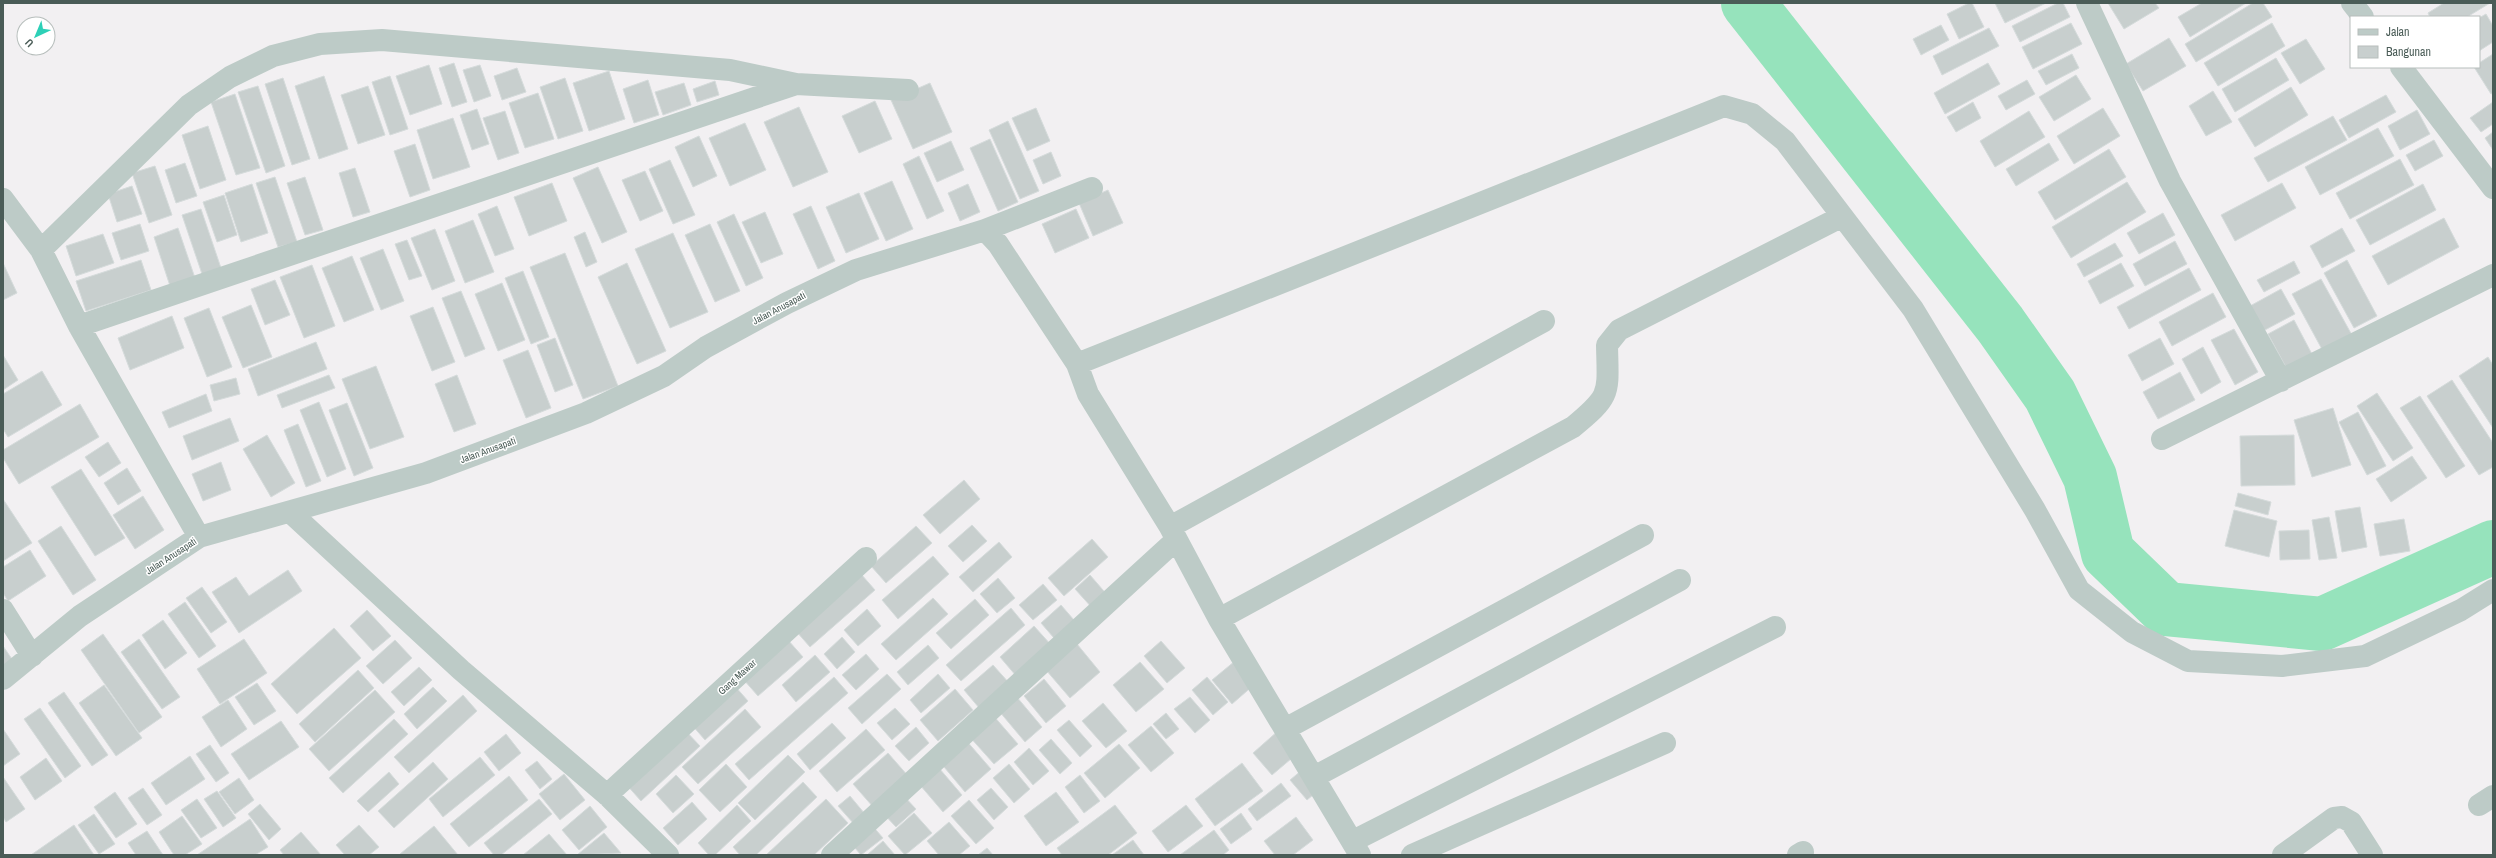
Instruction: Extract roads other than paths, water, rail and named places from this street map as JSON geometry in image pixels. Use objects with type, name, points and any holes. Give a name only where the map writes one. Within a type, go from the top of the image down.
[{"type":"street","points":[[2087,3],[2170,181],[2281,380]]},
{"type":"street","points":[[2352,3],[2362,16]]},
{"type":"street","points":[[41,250],[189,105],[230,77],[273,56],[320,44],[382,40],[730,70],[796,84],[908,90]]},
{"type":"street","points":[[2402,68],[2493,188]]},
{"type":"street","points":[[79,326],[796,84]]},
{"type":"street","points":[[1077,364],[1724,106],[1752,114],[1785,141],[1912,309],[2035,510],[2079,590],[2132,632],[2188,661],[2282,666],[2365,656],[2461,610],[2493,590]]},
{"type":"street","name":"Jalan Anusapati","points":[[3,679],[80,616],[199,537],[426,473],[586,413],[664,376],[713,344],[787,303],[856,270],[985,230],[1092,188]]},
{"type":"street","points":[[3,199],[41,250],[79,326],[199,537]]},
{"type":"street","points":[[1219,619],[1573,427],[1601,402],[1608,387],[1607,345],[1619,330],[1841,217]]},
{"type":"street","points":[[985,230],[998,244],[1077,364],[1088,394],[1173,533],[1219,619],[1356,848],[1775,626]]},
{"type":"street","points":[[2162,439],[2493,275]]},
{"type":"street","points":[[832,855],[1173,533],[1544,321]]},
{"type":"street","points":[[290,512],[461,670],[607,795],[668,855]]},
{"type":"street","points":[[1285,729],[1643,535]]},
{"type":"street","name":"Gang Mawar","points":[[607,795],[866,558]]},
{"type":"street","points":[[1314,777],[1680,580]]},
{"type":"street","points":[[3,610],[32,656]]},
{"type":"street","points":[[1412,855],[1665,743]]},
{"type":"street","points":[[2283,855],[2334,818],[2342,817],[2351,822],[2372,855]]},
{"type":"waterway","points":[[1748,3],[2000,324],[2050,395],[2090,477],[2108,553],[2166,609],[2322,624],[2493,547]]}]
